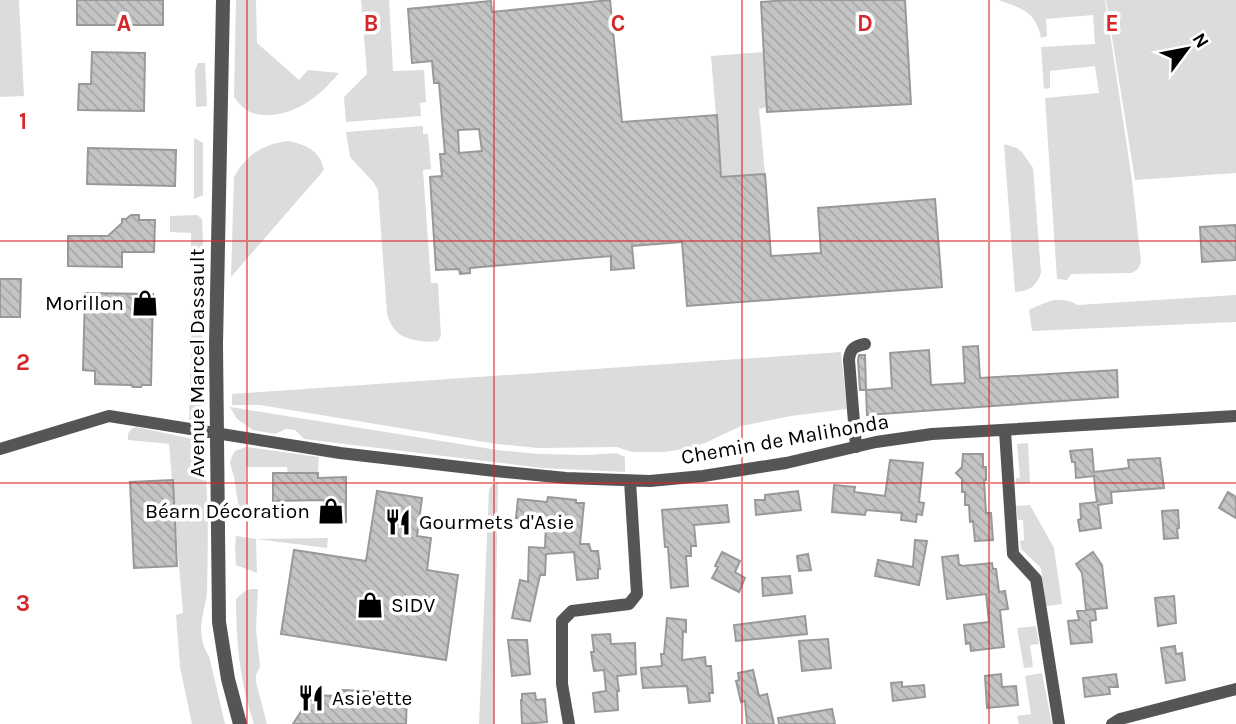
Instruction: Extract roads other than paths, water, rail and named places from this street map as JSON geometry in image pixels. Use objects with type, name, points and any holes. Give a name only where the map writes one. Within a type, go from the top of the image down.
[{"type":"street","name":"Avenue Marcel Dassault","points":[[223,0],[216,332],[219,622],[228,678],[240,724]]},
{"type":"street","points":[[856,447],[849,360],[852,348],[865,344]]},
{"type":"street","name":"Chemin de Malihonda","points":[[0,449],[108,416],[340,453],[566,478],[650,481],[786,463],[876,442],[932,434],[1236,416]]},
{"type":"street","points":[[1005,430],[1013,554],[1036,579],[1059,724]]},
{"type":"street","points":[[569,724],[562,684],[562,621],[572,611],[629,604],[636,594],[630,481]]},
{"type":"street","points":[[1112,724],[1120,719],[1236,689]]},
{"type":"place","name":"Morillon","points":[[145,303]]},
{"type":"place","name":"Béarn Décoration","points":[[331,511]]},
{"type":"place","name":"Gourmets d'Asie","points":[[398,522]]},
{"type":"place","name":"SIDV","points":[[370,605]]},
{"type":"place","name":"Asie'ette","points":[[311,698]]}]
